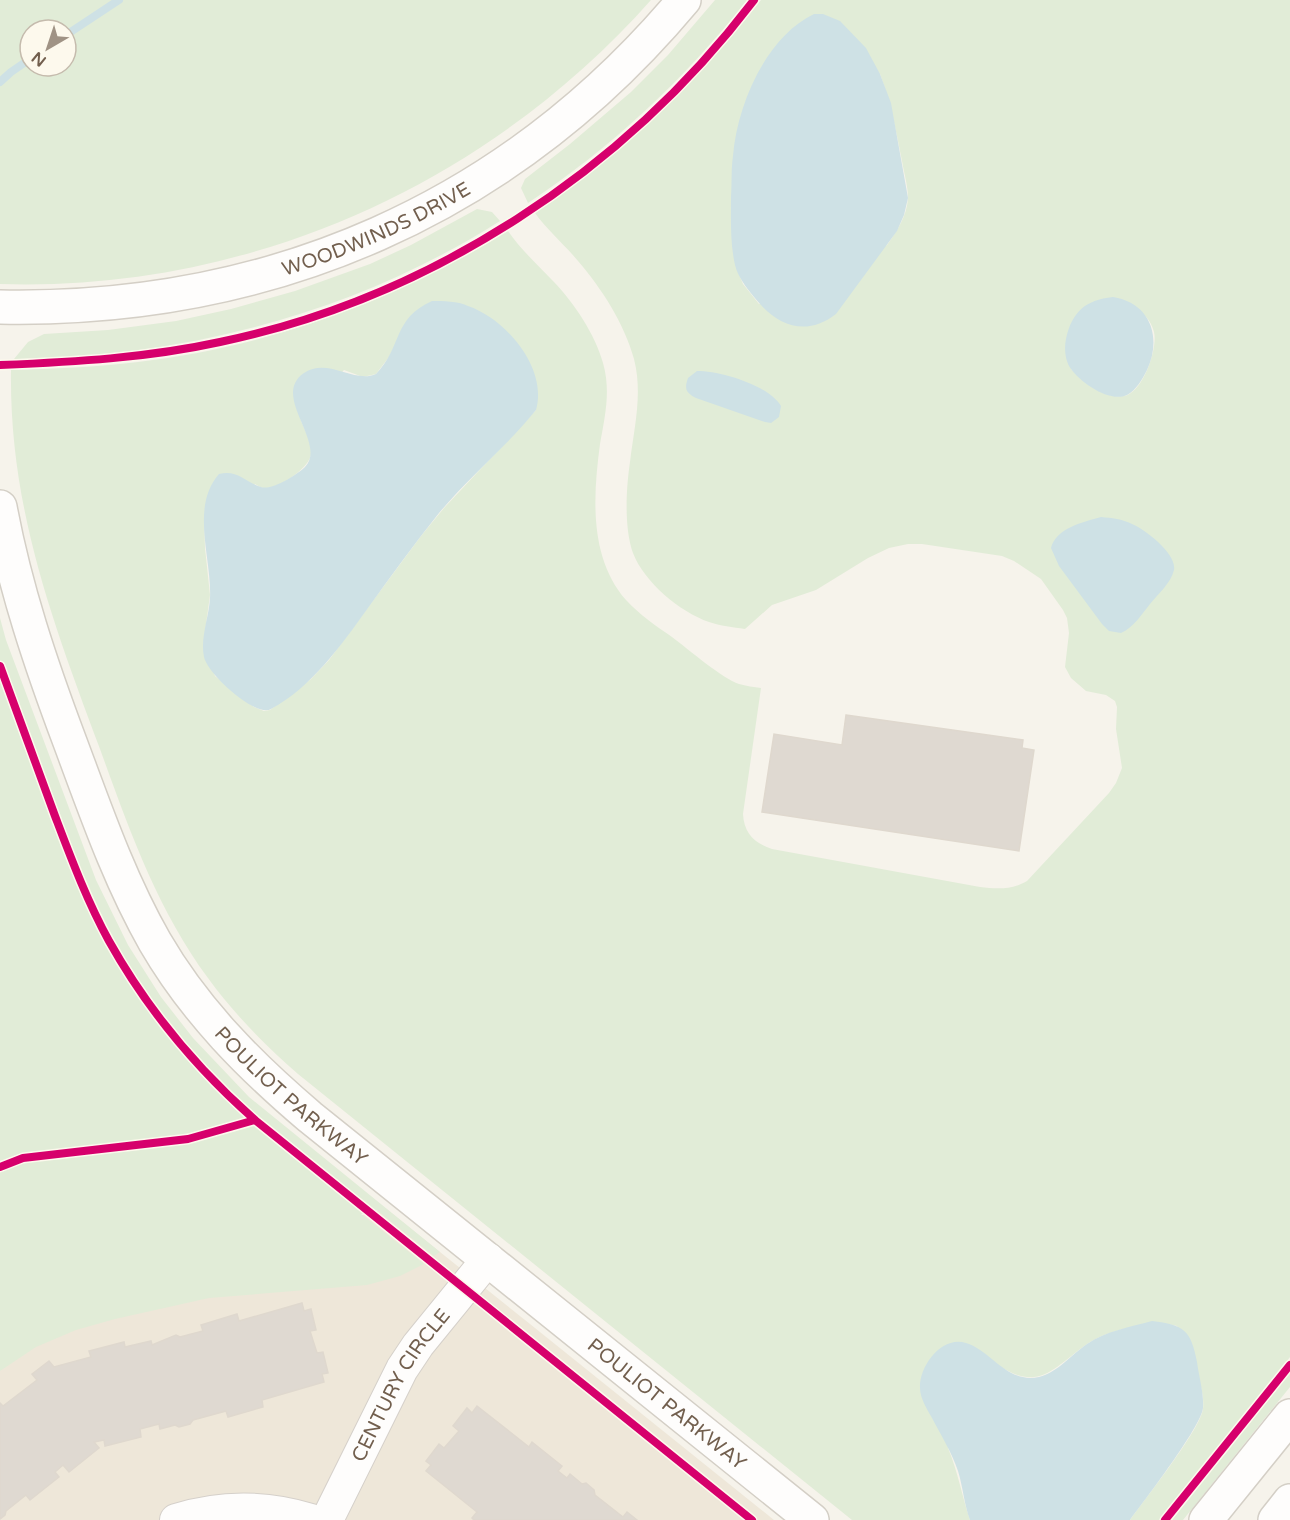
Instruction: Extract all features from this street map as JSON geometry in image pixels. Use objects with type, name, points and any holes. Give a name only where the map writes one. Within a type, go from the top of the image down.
[{"type":"street","name":"WOODWINDS DRIVE","points":[[0,307],[105,305],[187,293],[281,269],[353,244],[395,226],[436,206],[480,180],[557,124],[633,56],[684,0]]},
{"type":"street","name":"POULIOT PARKWAY","points":[[0,507],[11,563],[25,615],[68,737],[125,884],[171,967],[220,1032],[264,1077],[319,1124],[812,1520]]},
{"type":"street","name":"CENTURY CIRCLE","points":[[327,1520],[402,1369],[418,1345],[488,1259]]},
{"type":"street","points":[[1206,1520],[1290,1416]]},
{"type":"street","points":[[1275,1520],[1290,1501]]},
{"type":"street","points":[[176,1520],[220,1510],[250,1509],[280,1511],[311,1520]]},
{"type":"shaded area","points":[[814,14],[823,14],[840,21],[866,48],[880,74],[891,103],[908,198],[897,231],[836,314],[824,321],[802,327],[781,321],[772,315],[754,297],[738,274],[733,257],[732,240],[732,161],[741,116],[757,74],[782,39]]},
{"type":"shaded area","points":[[1113,297],[1136,306],[1144,314],[1153,334],[1151,358],[1145,374],[1133,390],[1120,397],[1104,394],[1082,380],[1069,366],[1065,350],[1072,321],[1081,309],[1095,301]]},
{"type":"shaded area","points":[[432,301],[455,302],[482,312],[509,334],[521,347],[536,378],[538,394],[536,410],[439,513],[325,664],[286,700],[271,709],[264,710],[254,707],[222,683],[204,657],[203,642],[210,583],[204,517],[210,487],[219,474],[231,473],[255,485],[272,487],[302,470],[310,457],[310,445],[295,407],[293,394],[295,383],[304,373],[322,368],[359,376],[376,374],[385,364],[410,316]]},
{"type":"shaded area","points":[[697,371],[731,377],[766,392],[781,406],[779,417],[771,423],[765,422],[696,398],[688,392],[686,385],[688,378]]},
{"type":"shaded area","points":[[1101,517],[1124,521],[1145,531],[1166,550],[1174,564],[1174,570],[1167,584],[1137,620],[1121,633],[1109,631],[1102,624],[1059,566],[1051,548],[1058,535],[1064,531]]},
{"type":"shaded area","points":[[385,1208],[774,1520],[0,1520],[0,1326]]},
{"type":"shaded area","points":[[1152,1321],[1179,1327],[1189,1336],[1195,1351],[1203,1408],[1183,1447],[1130,1520],[970,1520],[956,1464],[920,1392],[923,1371],[934,1354],[949,1344],[966,1343],[1018,1376],[1039,1377],[1046,1375],[1081,1348],[1102,1336]]},
{"type":"green space","points":[[0,0],[651,0],[586,66],[515,124],[438,173],[357,214],[272,246],[183,269],[92,282],[0,284]]},
{"type":"green space","points":[[715,0],[747,0],[698,57],[645,110],[589,159],[528,203],[521,188],[525,179],[631,92],[668,55]]},
{"type":"green space","points":[[761,0],[1290,0],[1290,1357],[1159,1520],[1130,1520],[1183,1448],[1200,1419],[1203,1409],[1198,1378],[1177,1326],[1144,1325],[1107,1334],[1087,1344],[1046,1374],[1036,1377],[1025,1377],[998,1365],[948,1448],[970,1520],[852,1520],[298,1074],[250,1029],[228,1004],[190,952],[159,896],[122,809],[66,656],[37,564],[17,469],[12,420],[11,370],[138,362],[236,345],[283,332],[376,299],[465,256],[508,231],[562,290],[576,309],[595,341],[603,363],[607,384],[596,484],[596,526],[605,565],[614,583],[637,611],[715,670],[739,684],[761,688],[743,814],[745,827],[751,836],[760,844],[772,849],[980,887],[1004,888],[1027,881],[1109,793],[1122,768],[1116,729],[1115,701],[1106,695],[1086,691],[1071,678],[1065,667],[1069,633],[1067,618],[1041,579],[1002,556],[908,544],[889,548],[868,558],[816,590],[772,605],[745,629],[709,622],[686,611],[654,585],[645,575],[633,553],[628,532],[627,496],[638,398],[634,359],[624,332],[604,295],[578,261],[535,213],[598,167],[657,116],[711,60]],"holes":[[[880,74],[893,117],[907,189],[906,211],[901,223],[887,245],[759,304],[743,284],[736,267]],[[1134,306],[1151,324],[1155,339],[1148,369],[1131,393],[1124,396],[1109,395],[1088,384],[1071,369]],[[395,345],[536,410],[444,508],[329,660],[311,679],[270,710],[264,711],[254,707],[215,676],[204,639],[210,595],[204,517],[255,484],[265,488],[274,487],[306,465],[311,449],[300,418],[344,370],[363,377],[376,374]]]},
{"type":"green space","points":[[477,209],[492,212],[500,221],[445,253],[387,281],[328,305],[267,324],[205,339],[142,350],[14,359],[28,342],[44,334],[108,330],[176,321],[231,309],[295,291],[370,264],[411,245]]},
{"type":"green space","points":[[0,618],[6,640],[96,880],[128,945],[161,997],[193,1038],[249,1097],[440,1252],[434,1256],[377,1210],[361,1214],[424,1264],[400,1276],[367,1285],[209,1298],[115,1319],[76,1330],[36,1347],[0,1371]]},
{"type":"green space","points":[[1290,1373],[1290,1387],[1183,1520],[1172,1520]]},
{"type":"building","points":[[846,715],[1023,740],[1022,748],[1034,750],[1019,851],[762,812],[774,734],[842,745]]},
{"type":"building","points":[[302,1303],[304,1311],[311,1309],[316,1330],[310,1331],[317,1353],[323,1352],[328,1373],[322,1374],[324,1382],[262,1400],[263,1407],[228,1417],[226,1411],[193,1420],[190,1424],[179,1427],[175,1425],[160,1429],[159,1424],[140,1429],[141,1437],[105,1446],[104,1440],[94,1442],[99,1448],[69,1472],[63,1465],[55,1472],[59,1477],[30,1500],[26,1495],[6,1511],[0,1519],[0,1403],[3,1406],[37,1380],[32,1374],[49,1361],[54,1367],[91,1357],[89,1351],[124,1342],[125,1347],[151,1341],[152,1345],[176,1335],[180,1337],[203,1331],[201,1325],[237,1314],[239,1321]]},
{"type":"building","points":[[477,1406],[529,1447],[532,1442],[562,1466],[558,1471],[567,1478],[570,1474],[582,1484],[586,1483],[594,1490],[595,1495],[623,1517],[627,1512],[637,1520],[474,1520],[472,1518],[477,1512],[426,1471],[431,1465],[426,1461],[439,1444],[444,1448],[459,1431],[453,1426],[467,1408],[472,1413]]},
{"type":"waterway","points":[[78,27],[119,0]]},
{"type":"waterway","points":[[0,82],[18,67]]},
{"type":"cycle path","points":[[0,365],[138,356],[220,342],[298,322],[374,294],[447,260],[517,219],[584,172],[645,119],[702,62],[754,0]]},
{"type":"cycle path","points":[[0,666],[86,895],[124,966],[174,1037],[213,1080],[255,1120],[752,1520]]},
{"type":"cycle path","points":[[0,1167],[23,1158],[188,1139],[255,1120]]},
{"type":"cycle path","points":[[1165,1520],[1290,1365]]}]
